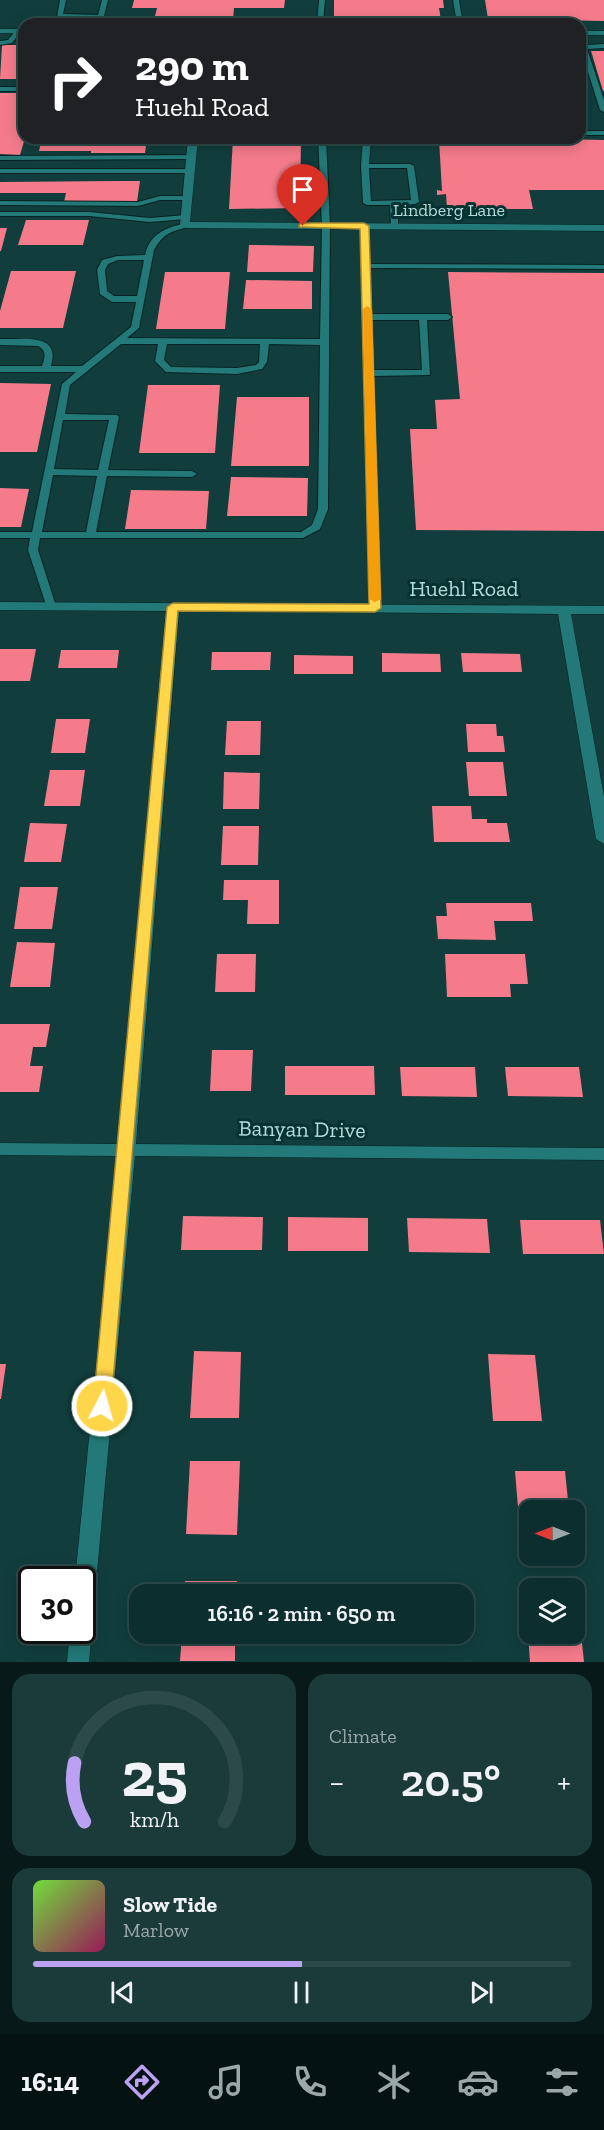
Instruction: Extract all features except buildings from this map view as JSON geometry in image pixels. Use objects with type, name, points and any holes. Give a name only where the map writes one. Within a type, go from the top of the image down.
[{"type":"street","points":[[0,31],[18,31]]},
{"type":"street","points":[[586,33],[604,33]]},
{"type":"street","points":[[186,221],[192,144]]},
{"type":"street","name":"Lindberg Lane","points":[[186,221],[326,226],[604,228]]},
{"type":"street","name":"Huehl Road","points":[[0,606],[604,609]]},
{"type":"street","points":[[87,1566],[127,1150],[173,607]]},
{"type":"street","points":[[564,609],[604,839]]},
{"type":"street","name":"Banyan Drive","points":[[0,1149],[604,1154]]},
{"type":"street","points":[[78,1662],[80,1644]]},
{"type":"lane","points":[[63,0],[59,16],[80,18]]},
{"type":"lane","points":[[100,18],[105,0]]},
{"type":"lane","points":[[320,18],[322,0]]},
{"type":"lane","points":[[456,0],[459,18]]},
{"type":"lane","points":[[0,43],[10,42],[18,34]]},
{"type":"lane","points":[[586,46],[604,46]]},
{"type":"lane","points":[[586,56],[604,110]]},
{"type":"lane","points":[[0,89],[18,89]]},
{"type":"lane","points":[[586,133],[604,133]]},
{"type":"lane","points":[[0,535],[303,535],[316,527],[323,509],[326,226],[322,144]]},
{"type":"lane","points":[[365,166],[410,166],[415,202],[367,203],[365,166],[367,144]]},
{"type":"lane","points":[[0,159],[191,157]]},
{"type":"lane","points":[[0,171],[189,171]]},
{"type":"lane","points":[[0,203],[138,204],[160,198],[188,198]]},
{"type":"lane","points":[[394,202],[395,226]]},
{"type":"lane","points":[[0,214],[89,214],[186,221]]},
{"type":"lane","points":[[51,606],[33,550],[66,384],[135,328],[149,257],[157,238],[165,231],[186,221]]},
{"type":"lane","points":[[364,226],[375,608]]},
{"type":"lane","points":[[140,299],[112,299],[103,292],[101,270],[105,262],[117,258],[149,257]]},
{"type":"lane","points":[[366,266],[604,267]]},
{"type":"lane","points":[[368,317],[448,317]]},
{"type":"lane","points":[[369,373],[427,373],[423,317]]},
{"type":"lane","points":[[118,341],[324,342]]},
{"type":"lane","points":[[0,342],[40,343],[47,347],[50,355],[46,369]]},
{"type":"lane","points":[[163,342],[159,361],[169,370],[237,371],[259,367],[264,362],[265,342]]},
{"type":"lane","points":[[0,369],[84,369]]},
{"type":"lane","points":[[59,417],[114,417],[90,535]]},
{"type":"lane","points":[[49,472],[192,474]]},
{"type":"slow traffic","points":[[367,309],[375,599]]},
{"type":"route","points":[[102,1406],[127,1150],[173,607],[375,608],[364,226],[303,226]]}]
